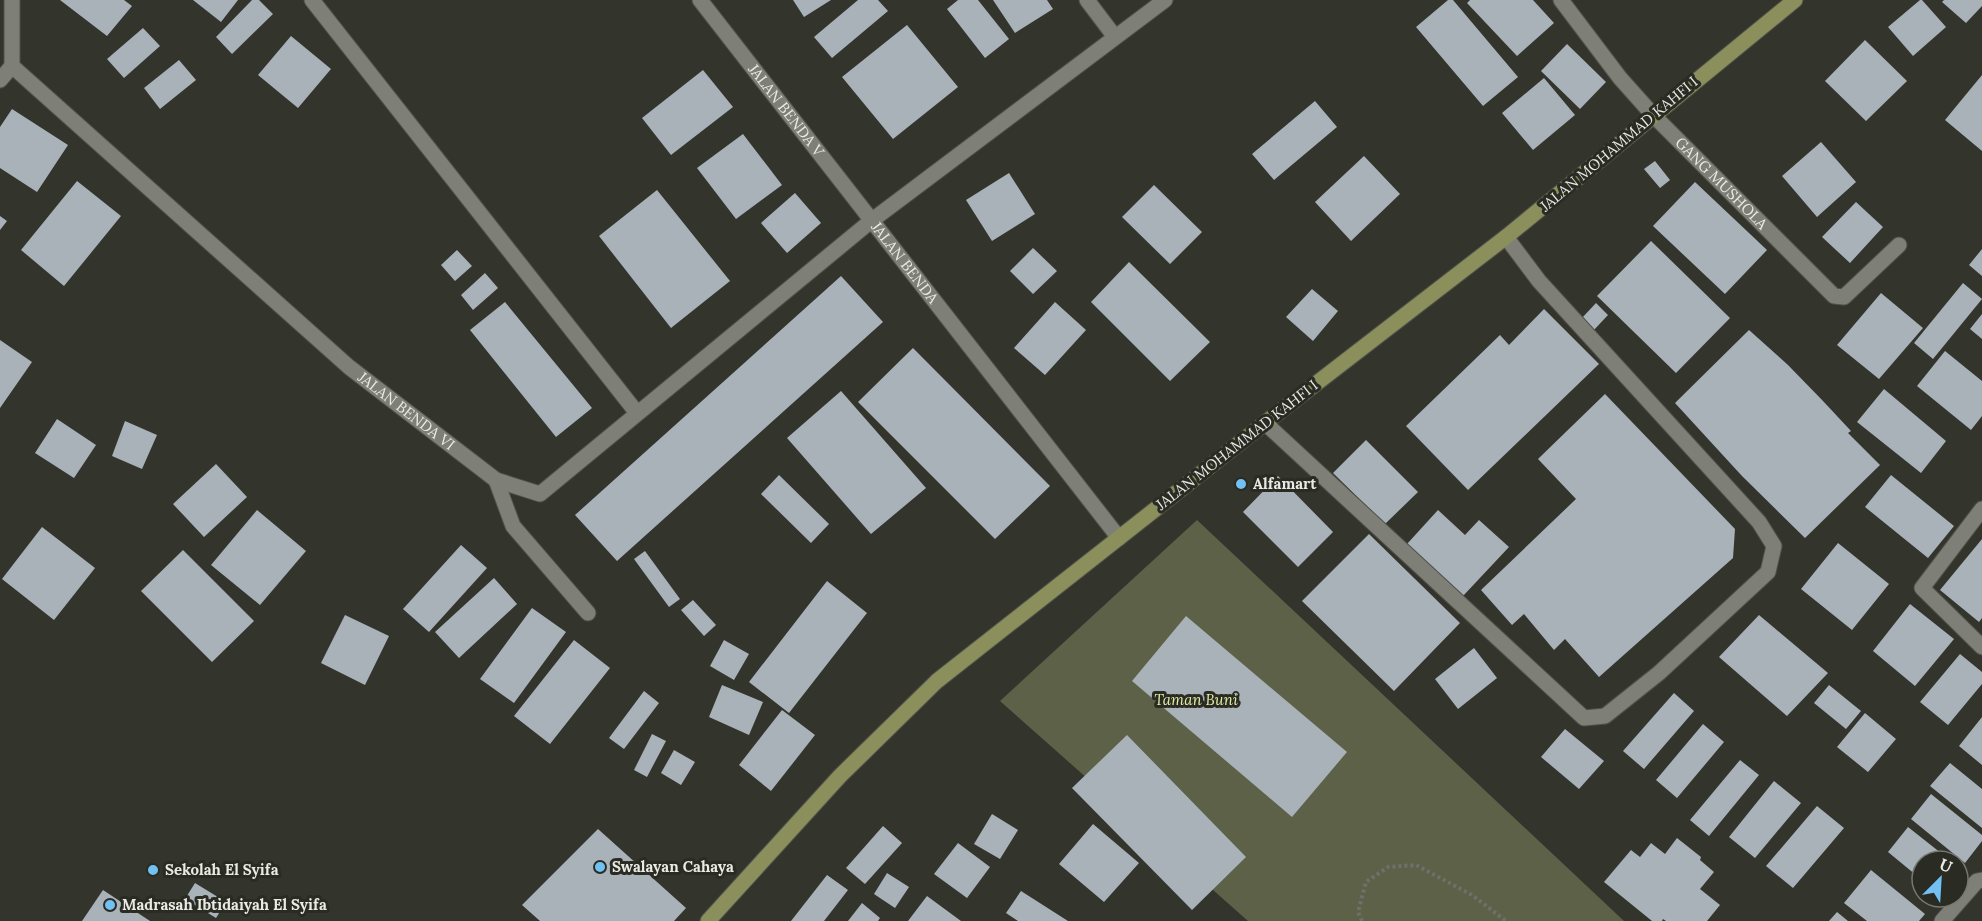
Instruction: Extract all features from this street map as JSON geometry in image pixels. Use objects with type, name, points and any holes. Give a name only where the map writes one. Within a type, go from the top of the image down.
[{"type":"main road","name":"JALAN MOHAMMAD KAHFI I","points":[[708,921],[840,776],[938,681],[1265,423],[1506,237],[1795,0]]},
{"type":"street","points":[[0,81],[12,66],[12,0]]},
{"type":"street","points":[[312,0],[637,413]]},
{"type":"street","name":"JALAN BENDA V","points":[[700,0],[871,221]]},
{"type":"street","points":[[1087,0],[1115,37]]},
{"type":"street","name":"JALAN BENDA","points":[[1119,538],[871,221],[1165,0]]},
{"type":"street","name":"GANG MUSHOLA","points":[[1561,0],[1620,78],[1653,115],[1834,296],[1844,297],[1899,245]]},
{"type":"street","name":"JALAN BENDA VI","points":[[12,66],[349,367],[496,480],[540,494],[871,221]]},
{"type":"street","points":[[1265,423],[1584,718],[1605,716],[1659,673],[1768,572],[1774,546],[1759,522],[1539,281],[1506,237]]},
{"type":"street","points":[[496,480],[513,526],[588,613]]},
{"type":"street","points":[[1982,509],[1922,588],[1982,647]]},
{"type":"street","points":[[1942,921],[1977,881],[1982,880]]},
{"type":"path","points":[[1362,921],[1358,912],[1366,882],[1388,867],[1416,865],[1472,895],[1506,921]]},
{"type":"green space","name":"Taman Buni","points":[[1197,520],[1624,921],[1248,921],[1000,701]]},
{"type":"building","points":[[60,0],[124,0],[132,6],[107,36]]},
{"type":"building","points":[[193,0],[238,0],[221,22]]},
{"type":"building","points":[[252,0],[259,0],[273,14],[232,54],[216,37]]},
{"type":"building","points":[[793,0],[831,0],[804,17]]},
{"type":"building","points":[[858,0],[878,0],[888,11],[832,58],[814,37]]},
{"type":"building","points":[[958,0],[978,0],[1009,39],[985,58],[947,9]]},
{"type":"building","points":[[993,0],[1047,0],[1053,9],[1015,33]]},
{"type":"building","points":[[1448,0],[1453,0],[1518,77],[1483,106],[1416,27]]},
{"type":"building","points":[[1470,0],[1533,0],[1554,23],[1517,56],[1467,3]]},
{"type":"building","points":[[1920,0],[1946,27],[1913,56],[1888,27]]},
{"type":"building","points":[[1944,0],[1982,0],[1982,6],[1966,23],[1942,2]]},
{"type":"building","points":[[907,25],[958,87],[893,139],[842,77]]},
{"type":"building","points":[[143,28],[160,46],[124,78],[107,59]]},
{"type":"building","points":[[291,36],[331,69],[298,108],[258,75]]},
{"type":"building","points":[[1865,40],[1907,81],[1866,121],[1825,81]]},
{"type":"building","points":[[1567,44],[1606,82],[1580,109],[1541,71]]},
{"type":"building","points":[[179,60],[196,80],[160,109],[144,88]]},
{"type":"building","points":[[703,70],[733,107],[671,155],[642,118]]},
{"type":"building","points":[[1982,75],[1982,151],[1945,120]]},
{"type":"building","points":[[1544,78],[1575,115],[1533,150],[1502,113]]},
{"type":"building","points":[[1315,101],[1337,127],[1274,180],[1252,154]]},
{"type":"building","points":[[12,109],[68,145],[37,192],[0,168],[0,127]]},
{"type":"building","points":[[743,134],[782,185],[736,219],[697,168]]},
{"type":"building","points":[[1821,142],[1856,182],[1817,217],[1782,176]]},
{"type":"building","points":[[1364,156],[1400,194],[1351,241],[1315,202]]},
{"type":"building","points":[[1655,161],[1670,180],[1660,188],[1644,169]]},
{"type":"building","points":[[1009,173],[1035,214],[992,241],[966,200]]},
{"type":"building","points":[[77,181],[121,216],[64,286],[21,250]]},
{"type":"building","points":[[1695,182],[1767,250],[1725,294],[1653,226]]},
{"type":"building","points":[[1154,185],[1202,232],[1170,264],[1122,217]]},
{"type":"building","points":[[657,190],[730,281],[671,328],[599,236]]},
{"type":"building","points":[[795,193],[821,223],[787,253],[761,223]]},
{"type":"building","points":[[1856,202],[1883,227],[1850,263],[1822,237]]},
{"type":"building","points":[[0,216],[7,221],[0,230]]},
{"type":"building","points":[[1651,241],[1730,318],[1676,373],[1597,296]]},
{"type":"building","points":[[1033,248],[1057,271],[1033,294],[1010,271]]},
{"type":"building","points":[[1982,249],[1982,276],[1969,265]]},
{"type":"building","points":[[457,250],[472,266],[455,281],[441,265]]},
{"type":"building","points":[[1129,262],[1210,342],[1170,381],[1091,302]]},
{"type":"building","points":[[485,273],[498,288],[473,310],[461,295]]},
{"type":"building","points":[[841,276],[883,322],[617,561],[575,515]]},
{"type":"building","points":[[1963,283],[1982,299],[1933,359],[1914,343]]},
{"type":"building","points":[[1312,289],[1338,311],[1313,341],[1286,317]]},
{"type":"building","points":[[1881,293],[1923,328],[1879,379],[1837,345]]},
{"type":"building","points":[[505,302],[592,408],[556,437],[470,330]]},
{"type":"building","points":[[1055,302],[1086,330],[1045,375],[1014,348]]},
{"type":"building","points":[[1596,303],[1608,315],[1593,331],[1581,319]]},
{"type":"building","points":[[1544,309],[1599,364],[1468,490],[1406,426],[1500,335],[1509,345]]},
{"type":"building","points":[[1982,314],[1982,339],[1970,329]]},
{"type":"building","points":[[1749,330],[1823,401],[1851,431],[1848,433],[1880,465],[1805,538],[1742,476],[1675,403]]},
{"type":"building","points":[[0,340],[32,362],[0,408]]},
{"type":"building","points":[[913,348],[1050,486],[995,539],[858,402]]},
{"type":"building","points":[[1945,351],[1982,381],[1982,416],[1971,430],[1917,386]]},
{"type":"building","points":[[1884,389],[1946,441],[1921,473],[1857,422]]},
{"type":"building","points":[[841,391],[926,488],[871,534],[787,438]]},
{"type":"building","points":[[1605,394],[1735,529],[1733,558],[1599,677],[1565,639],[1554,650],[1524,614],[1512,625],[1481,590],[1576,499],[1538,459]]},
{"type":"building","points":[[57,419],[96,445],[74,478],[35,453]]},
{"type":"building","points":[[125,421],[157,435],[142,469],[112,456]]},
{"type":"building","points":[[1366,440],[1418,492],[1385,524],[1333,473]]},
{"type":"building","points":[[216,464],[247,497],[204,537],[173,504]]},
{"type":"building","points":[[779,475],[829,524],[811,543],[761,494]]},
{"type":"building","points":[[1891,475],[1954,526],[1928,558],[1865,507]]},
{"type":"building","points":[[1278,476],[1333,532],[1298,567],[1243,512]]},
{"type":"building","points":[[257,510],[306,551],[260,605],[211,565]]},
{"type":"building","points":[[1438,510],[1465,535],[1479,520],[1509,547],[1463,596],[1407,544]]},
{"type":"building","points":[[42,527],[95,568],[54,620],[2,579]]},
{"type":"building","points":[[1369,534],[1460,623],[1394,691],[1302,601]]},
{"type":"building","points":[[1982,539],[1982,618],[1979,622],[1940,590]]},
{"type":"building","points":[[1838,543],[1889,584],[1852,630],[1801,589]]},
{"type":"building","points":[[461,545],[487,568],[429,632],[403,609]]},
{"type":"building","points":[[183,550],[254,621],[212,662],[141,591]]},
{"type":"building","points":[[645,551],[680,599],[669,607],[634,559]]},
{"type":"building","points":[[494,578],[517,604],[459,658],[435,632]]},
{"type":"building","points":[[827,581],[867,613],[789,713],[749,682]]},
{"type":"building","points":[[693,600],[716,625],[704,636],[681,610]]},
{"type":"building","points":[[1910,604],[1954,639],[1915,686],[1873,651]]},
{"type":"building","points":[[532,608],[566,632],[514,703],[480,679]]},
{"type":"building","points":[[345,615],[389,636],[365,685],[321,663]]},
{"type":"building","points":[[1759,615],[1828,673],[1787,716],[1719,657]]},
{"type":"building","points":[[1186,616],[1347,752],[1292,817],[1132,681]]},
{"type":"building","points":[[574,640],[610,668],[550,744],[514,716]]},
{"type":"building","points":[[724,640],[749,654],[734,680],[710,666]]},
{"type":"building","points":[[1474,648],[1497,678],[1458,709],[1435,679]]},
{"type":"building","points":[[1960,654],[1982,672],[1982,684],[1948,725],[1920,702]]},
{"type":"building","points":[[722,685],[763,702],[749,735],[709,717]]},
{"type":"building","points":[[1829,685],[1861,711],[1846,729],[1814,703]]},
{"type":"building","points":[[644,691],[659,703],[624,749],[609,738]]},
{"type":"building","points":[[1674,693],[1694,711],[1644,769],[1623,751]]},
{"type":"building","points":[[782,710],[815,735],[771,791],[739,765]]},
{"type":"building","points":[[1865,713],[1896,739],[1868,772],[1837,747]]},
{"type":"building","points":[[1982,717],[1982,765],[1959,746]]},
{"type":"building","points":[[1703,724],[1724,742],[1677,798],[1656,780]]},
{"type":"building","points":[[1565,729],[1604,761],[1579,789],[1541,757]]},
{"type":"building","points":[[652,734],[666,741],[647,777],[634,770]]},
{"type":"building","points":[[1127,735],[1246,857],[1192,910],[1072,788]]},
{"type":"building","points":[[674,750],[695,762],[681,785],[661,773]]},
{"type":"building","points":[[1740,760],[1759,775],[1709,836],[1690,820]]},
{"type":"building","points":[[1950,763],[1982,789],[1982,828],[1930,786]]},
{"type":"building","points":[[1774,781],[1801,803],[1755,858],[1729,837]]},
{"type":"building","points":[[1931,794],[1982,835],[1982,841],[1970,857],[1970,849],[1948,849],[1911,819]]},
{"type":"building","points":[[1817,806],[1844,828],[1793,888],[1766,866]]},
{"type":"building","points":[[992,814],[1018,830],[1000,859],[974,844]]},
{"type":"building","points":[[1093,824],[1139,863],[1104,902],[1059,864]]},
{"type":"building","points":[[883,826],[902,843],[865,884],[846,868]]},
{"type":"building","points":[[1908,827],[1936,849],[1910,849],[1910,870],[1888,852]]},
{"type":"building","name":"Swalayan Cahaya","points":[[598,829],[686,908],[674,921],[540,921],[522,905]]},
{"type":"building","points":[[1677,838],[1701,857],[1700,860],[1714,872],[1700,889],[1720,905],[1707,921],[1666,921],[1663,919],[1652,921],[1604,882],[1631,850],[1640,857],[1651,843],[1665,854]]},
{"type":"building","points":[[958,843],[990,867],[967,898],[934,874]]},
{"type":"building","points":[[1871,870],[1910,902],[1910,909],[1919,909],[1925,914],[1919,921],[1867,921],[1844,903]]},
{"type":"building","points":[[887,873],[909,887],[895,908],[874,894]]},
{"type":"building","points":[[827,875],[848,890],[824,921],[791,921]]},
{"type":"building","points":[[195,883],[226,902],[216,918],[185,899]]},
{"type":"building","name":"Madrasah Ibtidaiyah El Syifa","points":[[103,890],[150,921],[82,921]]},
{"type":"building","points":[[1021,891],[1068,921],[1018,921],[1006,913]]},
{"type":"building","points":[[927,896],[961,921],[908,921]]},
{"type":"building","points":[[862,903],[880,918],[878,921],[848,921]]},
{"type":"building","points":[[1837,912],[1848,921],[1829,921]]},
{"type":"place","name":"Alfamart","points":[[1241,484]]},
{"type":"place","name":"Swalayan Cahaya","points":[[600,867]]},
{"type":"place","name":"Sekolah El Syifa","points":[[153,870]]},
{"type":"place","name":"Madrasah Ibtidaiyah El Syifa","points":[[110,905]]}]
